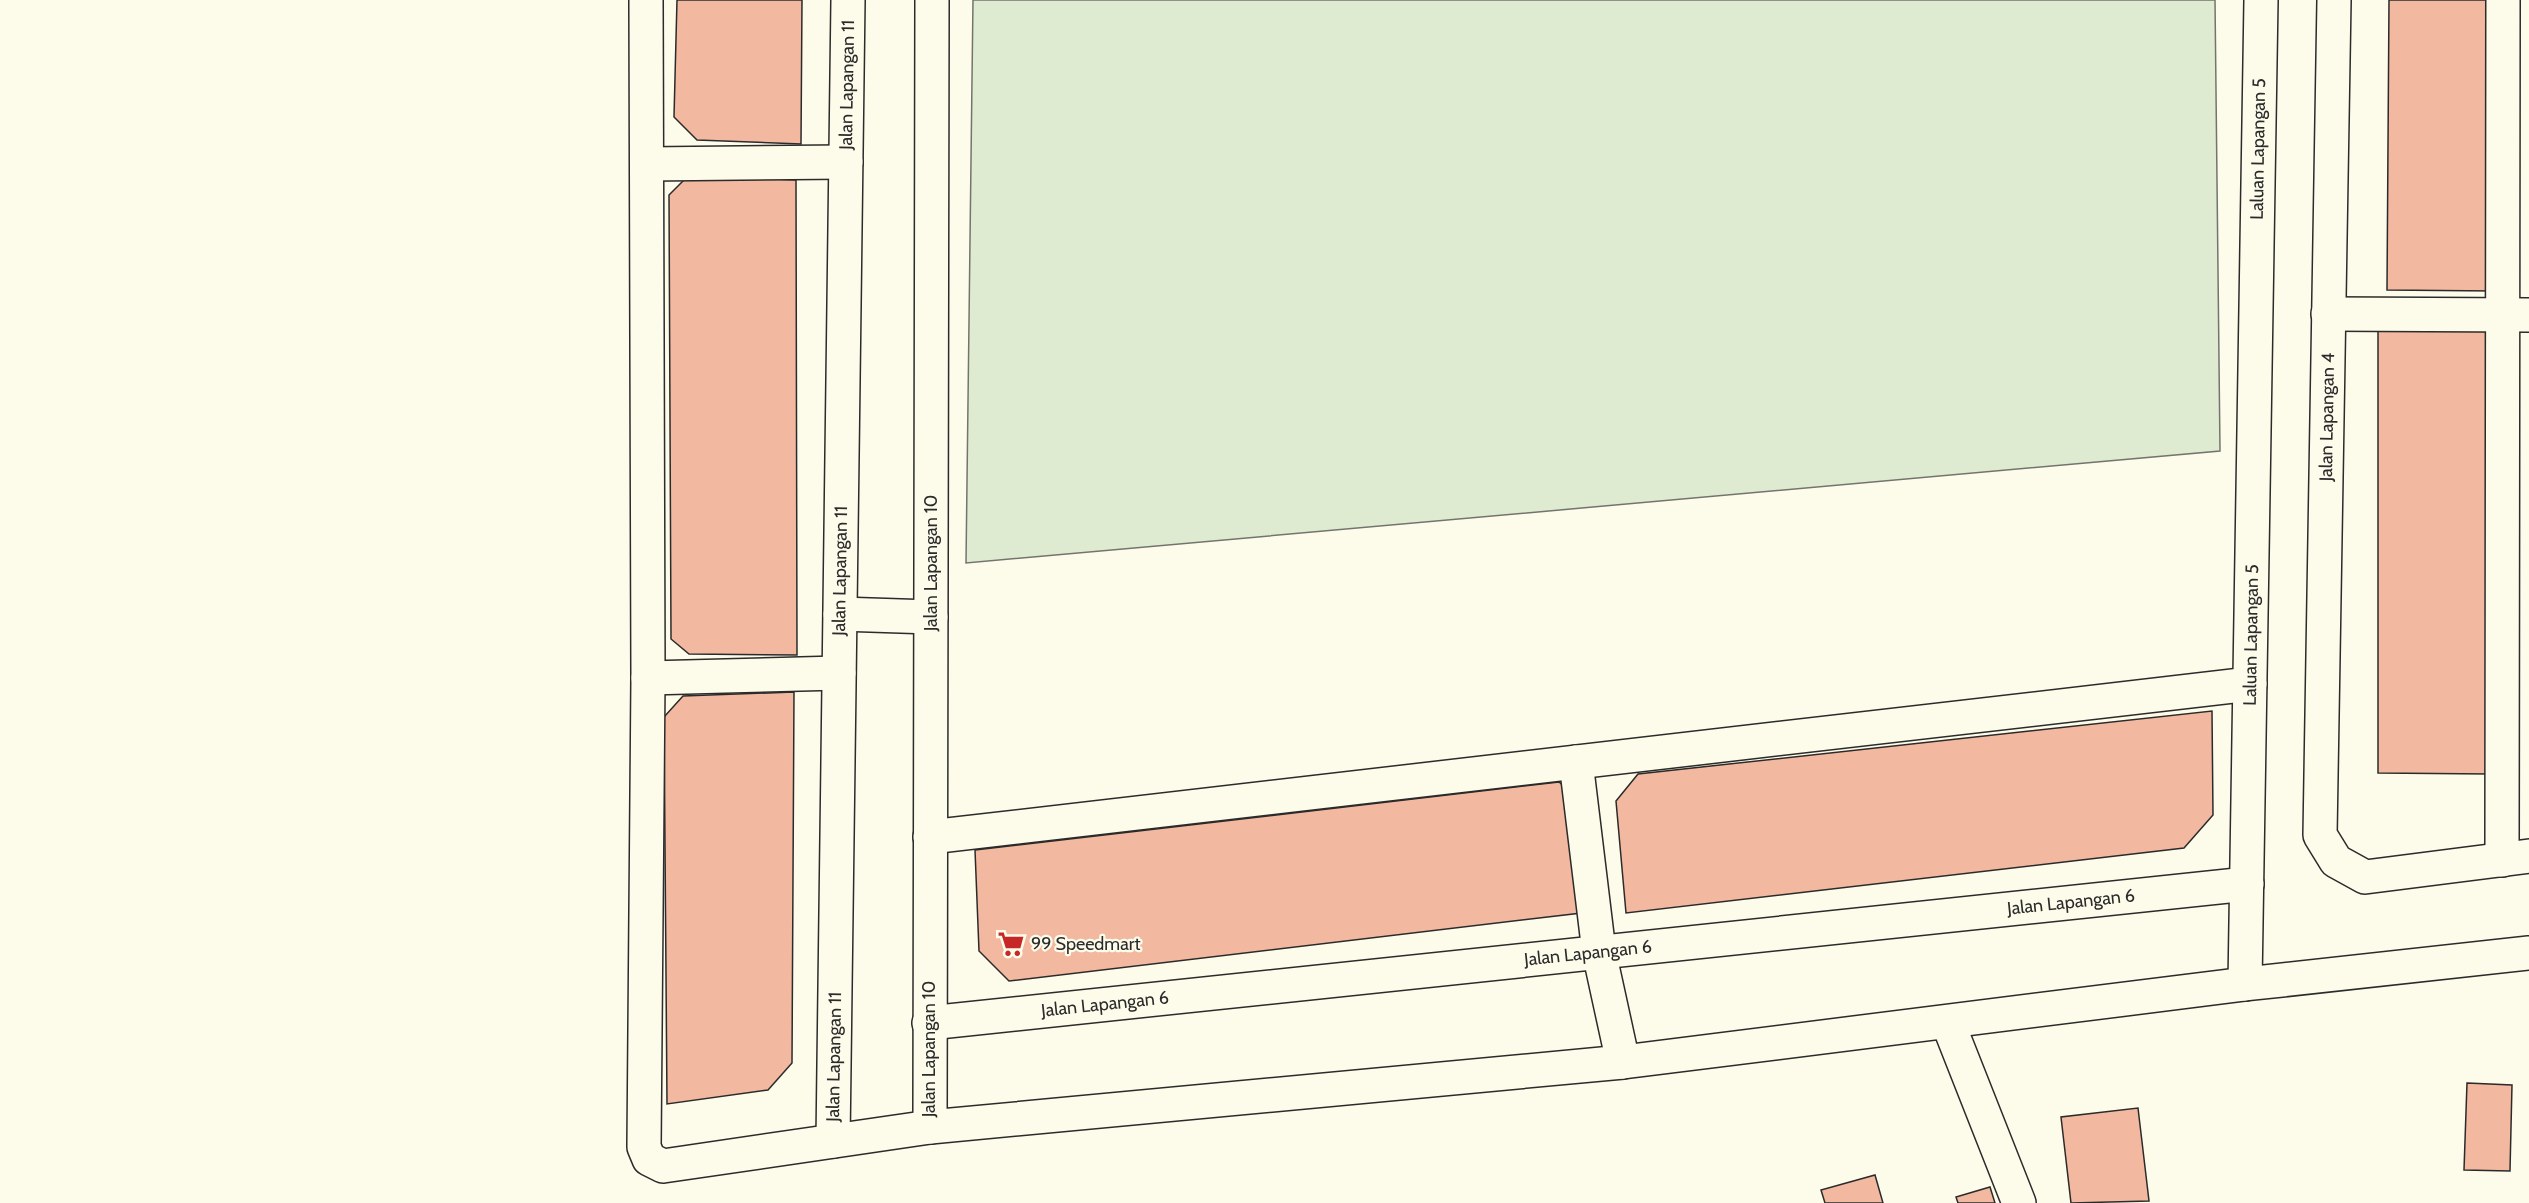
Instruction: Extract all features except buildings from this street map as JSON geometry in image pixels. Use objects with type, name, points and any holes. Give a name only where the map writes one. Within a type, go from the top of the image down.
[{"type":"street","points":[[646,0],[648,678],[644,1147],[649,1159],[663,1166],[930,1127],[1623,1062],[2246,984],[2529,953]]},
{"type":"street","name":"Jalan Lapangan 11","points":[[833,1141],[848,0]]},
{"type":"street","name":"Jalan Lapangan 10","points":[[930,1127],[932,0]]},
{"type":"street","name":"Laluan Lapangan 5","points":[[2246,984],[2260,0]]},
{"type":"street","name":"Jalan Lapangan 4","points":[[2334,0],[2320,835],[2336,861],[2365,877],[2516,858]]},
{"type":"street","points":[[2502,0],[2516,315],[2516,858]]},
{"type":"street","points":[[647,164],[846,162]]},
{"type":"street","points":[[2328,314],[2516,315]]},
{"type":"street","points":[[840,614],[931,617]]},
{"type":"street","points":[[648,678],[839,673]]},
{"type":"street","points":[[930,837],[2250,684]]},
{"type":"street","points":[[1576,762],[1599,952],[1623,1062]]},
{"type":"street","name":"Jalan Lapangan 6","points":[[929,1023],[2247,884]]},
{"type":"street","points":[[1948,1023],[2019,1203]]},
{"type":"green space","points":[[973,0],[2215,0],[2220,451],[966,563]]},
{"type":"place","name":"99 Speedmart","points":[[1011,944]]}]
